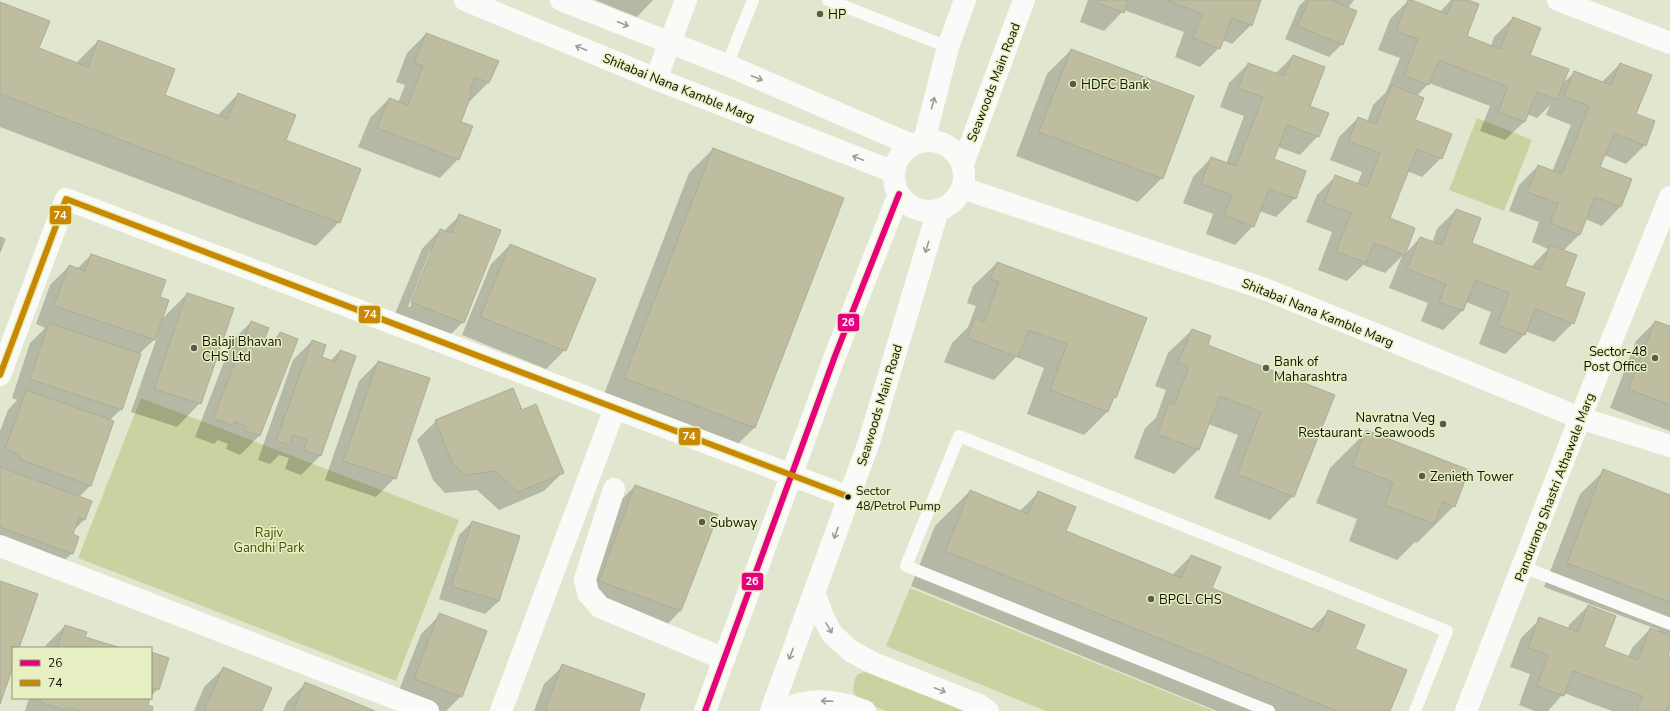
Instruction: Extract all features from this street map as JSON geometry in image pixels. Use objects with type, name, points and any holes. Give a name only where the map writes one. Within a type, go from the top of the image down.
[{"type":"street","name":"Shitabai Nana Kamble Marg","points":[[465,0],[656,78],[894,172]]},
{"type":"street","points":[[561,0],[670,42],[918,143]]},
{"type":"street","points":[[656,78],[686,0]]},
{"type":"street","points":[[918,143],[965,0]]},
{"type":"street","name":"Seawoods Main Road","points":[[962,164],[1024,0]]},
{"type":"street","points":[[1558,0],[1670,42]]},
{"type":"street","points":[[936,141],[947,145],[957,153],[962,164],[965,176],[962,188],[957,198],[948,206],[938,210],[927,211],[916,209],[906,203],[894,184],[894,172],[897,162],[903,152],[918,143],[936,141]]},
{"type":"street","name":"Shitabai Nana Kamble Marg","points":[[962,188],[1265,289],[1580,418],[1670,446]]},
{"type":"street","points":[[705,711],[838,349],[899,194]]},
{"type":"street","name":"Pandurang Shastri Athawale Marg","points":[[1466,711],[1580,418],[1670,197]]},
{"type":"street","points":[[0,375],[66,199],[849,497]]},
{"type":"street","name":"Seawoods Main Road","points":[[771,711],[869,442],[938,210]]},
{"type":"street","points":[[501,711],[614,408]]},
{"type":"street","points":[[614,489],[585,579],[588,593],[600,607],[724,659]]},
{"type":"street","points":[[0,546],[428,711]]},
{"type":"street","points":[[814,592],[824,619],[830,629],[851,651],[873,663],[979,705],[988,711]]},
{"type":"street","points":[[781,711],[790,706],[808,701],[832,701],[865,711]]},
{"type":"lane","points":[[727,65],[753,0]]},
{"type":"lane","points":[[828,0],[948,48]]},
{"type":"lane","points":[[1269,711],[906,566],[959,436],[1447,632],[1415,711]]},
{"type":"lane","points":[[1523,567],[1670,624]]},
{"type":"green space","points":[[1477,118],[1532,140],[1504,211],[1449,190]]},
{"type":"green space","name":"Rajiv Gandhi Park","points":[[141,398],[459,520],[396,681],[78,558]]},
{"type":"green space","points":[[910,588],[1214,711],[1046,711],[886,646]]},
{"type":"green space","points":[[868,671],[973,711],[886,711],[861,701],[854,693],[853,689],[855,679],[858,674]]},
{"type":"building","points":[[1099,0],[1128,0],[1124,13],[1098,3]]},
{"type":"building","points":[[1166,0],[1261,0],[1252,26],[1232,18],[1220,49],[1193,38],[1203,14]]},
{"type":"building","points":[[1309,0],[1331,0],[1357,11],[1343,45],[1297,26]]},
{"type":"building","points":[[1408,0],[1412,0],[1447,14],[1453,0],[1468,0],[1479,4],[1467,36],[1500,49],[1513,17],[1541,28],[1530,55],[1569,69],[1557,100],[1537,92],[1525,122],[1498,112],[1508,87],[1439,60],[1429,85],[1404,76],[1418,39],[1396,31]]},
{"type":"building","points":[[0,2],[50,21],[39,48],[88,67],[98,40],[175,69],[165,95],[228,119],[238,93],[296,115],[286,140],[361,169],[340,223],[0,94]]},
{"type":"building","points":[[426,33],[499,61],[489,83],[475,77],[469,92],[472,93],[461,122],[473,126],[459,160],[377,128],[389,98],[408,105],[423,66],[414,63]]},
{"type":"building","points":[[1071,49],[1194,96],[1163,179],[1039,132]]},
{"type":"building","points":[[1293,55],[1325,67],[1310,106],[1329,113],[1319,137],[1287,125],[1274,159],[1306,171],[1296,199],[1269,189],[1254,227],[1224,215],[1232,195],[1201,184],[1211,157],[1236,166],[1263,97],[1238,88],[1248,63],[1284,76]]},
{"type":"building","points":[[1620,63],[1652,75],[1636,114],[1655,121],[1646,146],[1614,133],[1600,167],[1632,179],[1621,207],[1595,197],[1580,235],[1550,223],[1558,203],[1527,192],[1538,165],[1562,174],[1589,106],[1564,96],[1574,71],[1611,85]]},
{"type":"building","points":[[1392,85],[1424,98],[1415,120],[1452,134],[1442,159],[1417,149],[1390,218],[1415,228],[1405,255],[1374,243],[1366,263],[1336,251],[1351,213],[1324,203],[1335,175],[1367,187],[1380,153],[1348,141],[1358,117],[1376,124]]},
{"type":"building","points":[[713,148],[844,198],[755,428],[624,378]]},
{"type":"building","points":[[1456,209],[1481,218],[1472,243],[1541,270],[1550,245],[1577,255],[1565,286],[1585,293],[1574,324],[1535,309],[1525,335],[1497,325],[1509,293],[1476,280],[1463,311],[1439,302],[1446,284],[1407,269],[1420,237],[1442,245]]},
{"type":"building","points":[[459,214],[501,230],[464,323],[411,302],[440,229],[452,233]]},
{"type":"building","points":[[0,237],[5,239],[0,252]]},
{"type":"building","points":[[510,244],[596,279],[566,351],[480,317]]},
{"type":"building","points":[[91,254],[166,280],[160,297],[169,300],[155,340],[54,306],[69,265],[85,271]]},
{"type":"building","points":[[997,262],[1147,318],[1116,398],[1114,397],[1108,412],[1050,390],[1067,344],[1029,330],[1018,357],[967,338],[975,318],[984,322],[999,282],[990,279]]},
{"type":"building","name":"Balaji Bhavan CHS Ltd","points":[[187,293],[234,308],[201,404],[154,389]]},
{"type":"building","points":[[251,321],[269,328],[265,338],[276,342],[280,332],[298,339],[260,436],[244,430],[246,426],[235,421],[234,426],[213,418]]},
{"type":"building","name":"Sector-48 Post Office","points":[[1655,321],[1670,326],[1670,405],[1628,389]]},
{"type":"building","points":[[49,323],[141,354],[122,410],[30,379]]},
{"type":"building","points":[[1192,329],[1211,336],[1208,345],[1335,395],[1294,497],[1237,474],[1261,412],[1220,396],[1199,450],[1157,434],[1169,403],[1174,405],[1189,367],[1178,363]]},
{"type":"building","points":[[312,340],[326,345],[322,357],[336,362],[340,350],[356,356],[321,456],[304,450],[307,440],[293,435],[290,445],[276,441]]},
{"type":"building","points":[[378,361],[430,378],[396,479],[343,461]]},
{"type":"building","points":[[513,388],[522,410],[536,404],[564,473],[518,492],[496,471],[464,475],[452,462],[435,420]]},
{"type":"building","points":[[26,390],[114,421],[91,486],[19,459],[20,455],[5,449]]},
{"type":"building","name":"Zenieth Tower","points":[[1366,430],[1469,470],[1455,507],[1443,502],[1434,524],[1385,505],[1393,482],[1352,466]]},
{"type":"building","points":[[0,467],[92,501],[85,520],[79,518],[73,534],[79,537],[73,554],[0,527]]},
{"type":"building","points":[[1603,469],[1670,495],[1670,602],[1567,563]]},
{"type":"building","points":[[635,485],[718,515],[681,611],[599,581]]},
{"type":"building","name":"BPCL CHS","points":[[970,490],[1028,514],[1038,491],[1076,507],[1066,531],[1181,578],[1191,555],[1221,567],[1212,588],[1319,632],[1328,610],[1365,625],[1355,649],[1407,670],[1390,711],[1337,711],[945,551]]},
{"type":"building","points":[[472,521],[520,536],[499,601],[451,586]]},
{"type":"building","points":[[0,581],[38,594],[19,647],[12,647],[12,670],[0,704]]},
{"type":"building","points":[[1588,605],[1616,616],[1604,647],[1638,660],[1650,628],[1670,635],[1670,649],[1668,656],[1670,657],[1670,702],[1666,711],[1637,711],[1642,696],[1573,671],[1564,696],[1537,686],[1548,655],[1528,648],[1539,617],[1578,632]]},
{"type":"building","points":[[439,613],[487,631],[462,697],[414,679]]},
{"type":"building","points":[[65,625],[87,632],[85,637],[118,647],[57,647]]},
{"type":"building","points":[[152,652],[169,658],[159,690],[153,688],[152,691]]},
{"type":"building","points":[[562,664],[645,694],[639,711],[545,711]]},
{"type":"building","points":[[223,667],[272,688],[262,711],[204,711]]},
{"type":"building","points":[[305,682],[375,711],[293,711]]},
{"type":"building","points":[[41,699],[150,699],[148,705],[153,707],[152,711],[80,711],[67,707],[65,710],[40,702]]},
{"type":"transit line","name":"26","points":[[705,711],[835,356],[899,194]]},
{"type":"transit line","name":"74","points":[[0,375],[66,199],[849,497]]},
{"type":"place","name":"HP","points":[[820,14]]},
{"type":"place","name":"HDFC Bank","points":[[1073,84]]},
{"type":"place","name":"Balaji Bhavan CHS Ltd","points":[[194,348]]},
{"type":"place","name":"Sector-48 Post Office","points":[[1655,358]]},
{"type":"place","name":"Bank of Maharashtra","points":[[1266,368]]},
{"type":"place","name":"Navratna Veg Restaurant - Seawoods","points":[[1443,424]]},
{"type":"place","name":"Zenieth Tower","points":[[1422,476]]},
{"type":"place","name":"Sector 48/Petrol Pump","points":[[848,497]]},
{"type":"place","name":"Subway","points":[[702,522]]},
{"type":"place","name":"BPCL CHS","points":[[1151,599]]}]
